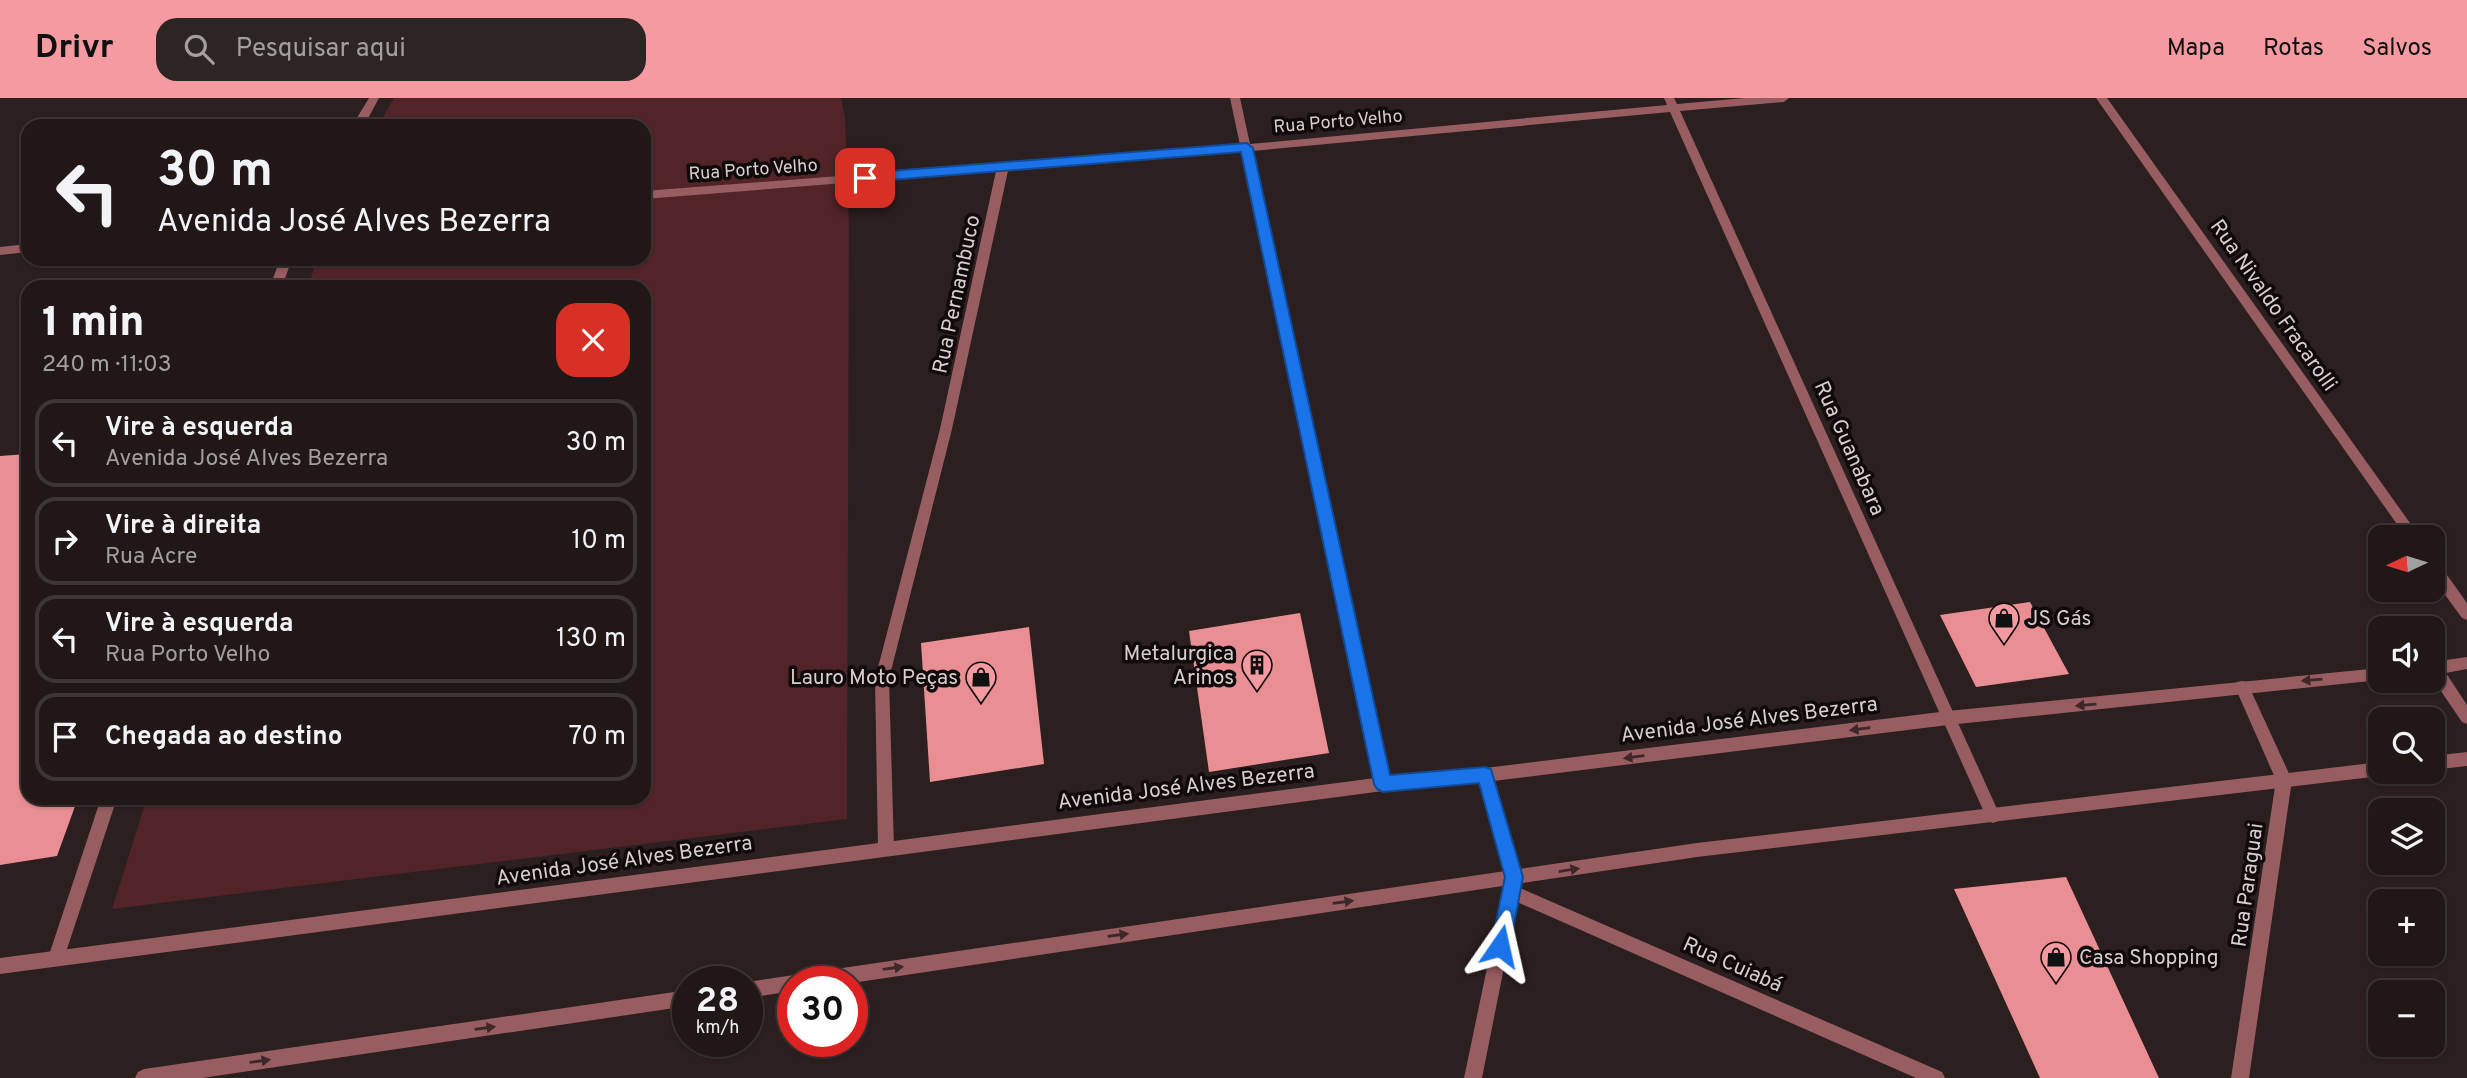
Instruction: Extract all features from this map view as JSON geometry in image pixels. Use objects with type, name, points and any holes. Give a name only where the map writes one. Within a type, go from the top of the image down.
[{"type":"street","points":[[362,119],[374,98]]},
{"type":"street","points":[[1235,98],[1383,784]]},
{"type":"street","name":"Rua Porto Velho","points":[[651,194],[1247,148],[1671,103],[1784,98]]},
{"type":"street","name":"Rua Nivaldo Fracarolli","points":[[2101,98],[2404,525]]},
{"type":"street","name":"Rua Guanabara","points":[[1671,103],[1993,816]]},
{"type":"street","name":"Rua Pernambuco","points":[[887,848],[882,679],[946,429],[1003,167]]},
{"type":"street","points":[[0,251],[21,249]]},
{"type":"street","points":[[2445,583],[2467,614]]},
{"type":"street","points":[[2445,666],[2467,663]]},
{"type":"street","name":"Avenida José Alves Bezerra","points":[[0,966],[1383,784],[1485,775],[1948,718],[2368,675]]},
{"type":"street","points":[[2445,685],[2467,717]]},
{"type":"street","points":[[2242,687],[2284,780]]},
{"type":"street","points":[[2445,762],[2467,759]]},
{"type":"street","points":[[868,973],[1513,885],[1697,850],[2368,770]]},
{"type":"street","points":[[1473,1078],[1513,885],[1485,775]]},
{"type":"street","name":"Rua Paraguai","points":[[2240,1078],[2284,780]]},
{"type":"street","points":[[56,958],[107,805]]},
{"type":"street","name":"Rua Cuiabá","points":[[1513,885],[1936,1078]]},
{"type":"street","points":[[144,1078],[672,1000]]},
{"type":"shaded area","points":[[394,98],[841,98],[845,118],[849,225],[847,819],[112,909],[145,805],[651,805],[651,280],[310,280],[315,266],[651,266],[651,119],[382,119]]},
{"type":"building","points":[[21,454],[21,805],[75,805],[57,856],[0,865],[0,456]]},
{"type":"building","name":"JS Gás","points":[[2030,602],[2069,674],[1976,687],[1940,615]]},
{"type":"building","name":"Metalurgica Arinos","points":[[1300,613],[1329,753],[1209,772],[1189,631]]},
{"type":"building","name":"Lauro Moto Peças","points":[[1029,627],[1044,764],[930,782],[921,643]]},
{"type":"building","name":"Casa Shopping","points":[[2066,877],[2159,1078],[2040,1078],[1954,889]]},
{"type":"place","name":"JS Gás","points":[[2004,645]]},
{"type":"place","name":"Metalurgica Arinos","points":[[1257,692]]},
{"type":"place","name":"Lauro Moto Peças","points":[[981,704]]},
{"type":"place","name":"Casa Shopping","points":[[2056,984]]},
{"type":"route","points":[[865,178],[1247,148],[1383,784],[1485,775],[1514,877],[1500,946]]}]
